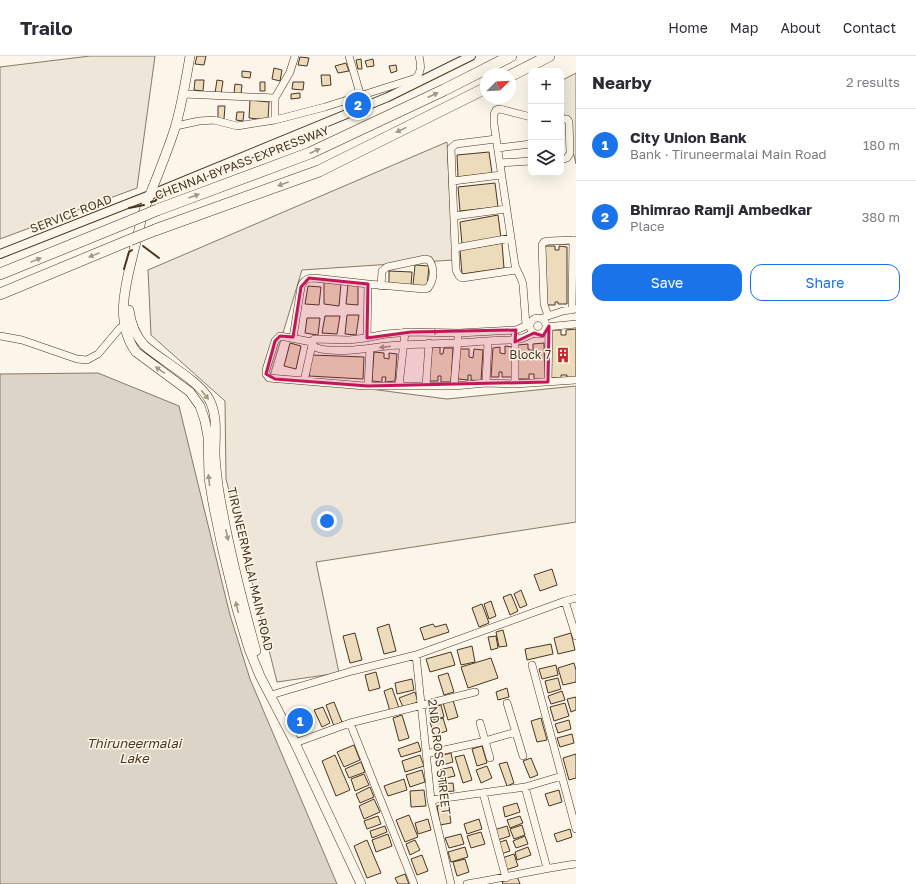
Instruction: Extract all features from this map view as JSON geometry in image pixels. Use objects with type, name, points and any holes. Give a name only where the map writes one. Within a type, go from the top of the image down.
[{"type":"highway","name":"CHENNAI BYPASS EXPRESSWAY","points":[[0,274],[157,210],[310,153],[444,90],[511,56]]},
{"type":"highway","points":[[516,73],[549,56]]},
{"type":"highway","points":[[0,294],[154,230],[319,171],[480,91]]},
{"type":"main road","name":"TIRUNEERMALAI MAIN ROAD","points":[[190,56],[184,94],[176,126],[150,195],[146,225],[130,297],[128,324],[144,345],[196,385],[205,394],[211,404],[215,423],[217,474],[226,531],[253,642],[263,675],[271,695],[361,884]]},
{"type":"street","points":[[275,120],[275,98],[290,72],[295,56]]},
{"type":"street","points":[[349,56],[364,107]]},
{"type":"street","points":[[176,126],[199,121],[214,120],[237,126],[275,120],[361,96],[416,78],[421,73],[419,56]]},
{"type":"street","name":"SERVICE ROAD","points":[[0,254],[150,195],[388,97],[471,56]]},
{"type":"street","points":[[184,94],[275,98]]},
{"type":"street","points":[[528,116],[500,109],[496,110],[494,114],[496,139],[516,270],[524,285],[528,324],[534,333]]},
{"type":"street","points":[[564,119],[567,119],[569,122],[570,146],[569,155],[564,159]]},
{"type":"street","points":[[496,139],[456,144],[451,148],[456,270],[462,278],[516,270]]},
{"type":"street","points":[[498,148],[528,144]]},
{"type":"street","points":[[500,163],[528,161]]},
{"type":"street","points":[[453,181],[502,174]]},
{"type":"street","points":[[454,216],[506,209]]},
{"type":"street","points":[[456,248],[511,238]]},
{"type":"street","points":[[304,381],[314,339],[349,340],[405,332],[459,333],[516,330],[528,324],[535,318],[541,318],[574,309],[574,240],[548,241],[544,242],[542,245],[544,304],[548,316]]},
{"type":"street","points":[[293,338],[302,283],[305,280],[314,278],[381,286],[424,289],[428,288],[432,281],[432,263],[425,259],[387,267],[381,274],[381,286]]},
{"type":"street","points":[[367,338],[368,284]]},
{"type":"street","points":[[541,318],[547,326],[548,382]]},
{"type":"street","points":[[0,336],[22,340],[77,359],[88,360],[98,354],[120,328],[128,324]]},
{"type":"street","points":[[576,324],[547,326],[541,333],[534,333],[515,340],[429,343],[370,349],[335,350],[315,348],[312,343],[280,336],[275,341],[266,370],[266,374],[269,378],[368,386],[454,386],[486,383],[514,384],[576,380]]},
{"type":"street","points":[[514,384],[516,330]]},
{"type":"street","points":[[399,386],[405,332]]},
{"type":"street","points":[[454,386],[459,333]]},
{"type":"street","points":[[486,383],[488,342]]},
{"type":"street","points":[[426,386],[429,343]]},
{"type":"street","points":[[368,386],[370,349]]},
{"type":"street","points":[[271,695],[352,671],[416,655],[576,598]]},
{"type":"street","points":[[565,601],[576,636]]},
{"type":"street","name":"2ND CROSS STREET","points":[[416,655],[431,800],[451,884]]},
{"type":"street","points":[[532,665],[576,829]]},
{"type":"street","points":[[295,743],[350,723],[476,692]]},
{"type":"street","points":[[507,703],[523,756]]},
{"type":"street","points":[[350,723],[414,884]]},
{"type":"street","points":[[480,723],[483,742],[490,758]]},
{"type":"street","points":[[426,754],[483,742],[516,732]]},
{"type":"street","points":[[431,800],[525,787],[562,776]]},
{"type":"street","points":[[525,787],[547,868]]},
{"type":"street","points":[[483,793],[506,878]]},
{"type":"street","points":[[467,884],[506,878],[547,868],[576,864]]},
{"type":"highlighted area","points":[[309,278],[368,284],[367,338],[411,332],[516,330],[515,342],[534,333],[543,336],[549,326],[548,382],[368,386],[275,379],[266,374],[275,341],[280,336],[293,337],[301,287]]},
{"type":"shaded area","points":[[90,56],[155,56],[137,188],[0,239],[0,67]]},
{"type":"shaded area","points":[[576,73],[576,164],[564,114],[564,79]]},
{"type":"shaded area","points":[[447,142],[453,260],[302,270],[270,376],[447,399],[576,386],[576,522],[316,562],[339,673],[277,682],[226,479],[225,401],[151,335],[148,270]]},
{"type":"water","name":"Thiruneermalai Lake","points":[[98,373],[179,406],[230,615],[250,679],[337,884],[0,884],[0,374]]},
{"type":"building","points":[[197,56],[206,56],[204,65],[195,64]]},
{"type":"building","points":[[300,57],[309,58],[307,66],[298,65]]},
{"type":"building","points":[[361,59],[362,69],[358,69],[356,60]]},
{"type":"building","points":[[373,59],[374,66],[367,67],[365,61]]},
{"type":"building","points":[[346,63],[349,71],[338,73],[335,66]]},
{"type":"building","points":[[396,65],[397,71],[391,73],[389,66]]},
{"type":"building","points":[[274,68],[282,70],[280,81],[272,79]]},
{"type":"building","points":[[242,71],[251,72],[250,78],[242,77]]},
{"type":"building","points":[[321,75],[330,75],[331,85],[322,86]]},
{"type":"building","points":[[195,80],[204,80],[203,91],[194,90]]},
{"type":"building","points":[[217,80],[223,81],[221,94],[215,93]]},
{"type":"building","points":[[260,82],[265,82],[265,91],[260,91]]},
{"type":"building","points":[[293,82],[304,82],[303,90],[292,89]]},
{"type":"building","points":[[235,84],[242,85],[241,94],[234,94]]},
{"type":"building","points":[[300,93],[300,98],[291,99],[291,94]]},
{"type":"building","points":[[250,100],[269,102],[268,120],[249,118]]},
{"type":"building","points":[[218,106],[225,106],[224,119],[218,118]]},
{"type":"building","points":[[237,112],[244,112],[243,121],[236,120]]},
{"type":"building","points":[[489,152],[492,173],[458,177],[457,155]]},
{"type":"building","points":[[495,183],[498,207],[460,211],[458,187]]},
{"type":"building","points":[[498,215],[501,238],[462,244],[460,222]]},
{"type":"building","points":[[502,243],[504,268],[462,274],[460,250]]},
{"type":"building","points":[[544,246],[555,246],[555,250],[559,250],[559,246],[567,247],[567,304],[558,304],[558,302],[555,302],[555,305],[546,305]]},
{"type":"building","points":[[415,265],[429,266],[427,287],[413,285]]},
{"type":"building","points":[[389,271],[412,272],[411,285],[389,283]]},
{"type":"building","points":[[324,282],[341,284],[339,306],[324,304]]},
{"type":"building","points":[[348,284],[358,286],[358,305],[346,304]]},
{"type":"building","points":[[308,286],[321,287],[319,305],[305,304]]},
{"type":"building","points":[[347,315],[359,315],[356,335],[345,334]]},
{"type":"building","points":[[325,316],[340,316],[337,334],[322,333]]},
{"type":"building","points":[[307,318],[320,318],[318,335],[305,333]]},
{"type":"building","name":"Block 7","points":[[576,329],[576,378],[567,378],[567,375],[561,375],[561,378],[551,378],[550,330],[561,330],[561,335],[566,335],[566,330]]},
{"type":"building","points":[[290,343],[301,346],[296,369],[284,366]]},
{"type":"building","points":[[544,343],[545,379],[534,379],[534,374],[529,374],[529,379],[518,379],[518,345],[528,344],[528,349],[533,351],[533,344]]},
{"type":"building","points":[[505,346],[513,347],[512,377],[502,377],[502,372],[499,372],[499,377],[491,377],[493,348],[500,347],[500,353],[505,354]]},
{"type":"building","points":[[432,347],[440,347],[440,354],[443,354],[444,348],[453,348],[451,382],[441,382],[441,376],[438,376],[438,381],[429,381]]},
{"type":"building","points":[[460,349],[469,349],[469,357],[473,358],[474,349],[483,350],[481,381],[471,380],[471,375],[468,375],[468,380],[458,379]]},
{"type":"building","points":[[374,352],[384,353],[384,358],[389,359],[389,353],[397,354],[395,381],[385,382],[386,377],[382,377],[382,382],[372,381]]},
{"type":"building","points":[[312,355],[364,357],[363,379],[309,376]]},
{"type":"building","points":[[552,569],[557,585],[540,591],[534,575]]},
{"type":"building","points":[[521,590],[527,605],[520,608],[514,594]]},
{"type":"building","points":[[511,594],[518,611],[510,615],[503,597]]},
{"type":"building","points":[[491,601],[496,616],[489,619],[484,604]]},
{"type":"building","points":[[482,604],[489,623],[479,627],[472,608]]},
{"type":"building","points":[[389,624],[396,651],[384,654],[377,628]]},
{"type":"building","points":[[433,624],[435,627],[446,624],[449,632],[424,640],[420,628]]},
{"type":"building","points":[[503,630],[507,646],[499,647],[496,632]]},
{"type":"building","points":[[355,633],[362,660],[350,663],[343,636]]},
{"type":"building","points":[[571,633],[575,650],[558,654],[554,638]]},
{"type":"building","points":[[496,636],[498,648],[491,650],[488,637]]},
{"type":"building","points":[[551,644],[553,654],[527,660],[525,649]]},
{"type":"building","points":[[472,646],[475,662],[461,665],[457,650]]},
{"type":"building","points":[[451,652],[455,665],[430,672],[426,659]]},
{"type":"building","points":[[491,658],[498,678],[468,688],[461,667]]},
{"type":"building","points":[[574,663],[576,670],[576,682],[563,685],[558,668]]},
{"type":"building","points":[[556,665],[558,675],[542,679],[539,669]]},
{"type":"building","points":[[376,672],[380,688],[369,691],[365,675]]},
{"type":"building","points":[[448,673],[454,692],[444,695],[438,676]]},
{"type":"building","points":[[558,678],[561,689],[548,693],[545,681]]},
{"type":"building","points":[[412,679],[414,690],[397,694],[395,683]]},
{"type":"building","points":[[392,688],[399,708],[390,711],[384,691]]},
{"type":"building","points":[[507,688],[509,697],[498,700],[496,692]]},
{"type":"building","points":[[562,691],[565,700],[551,704],[548,696]]},
{"type":"building","points":[[415,692],[418,702],[403,707],[399,698]]},
{"type":"building","points":[[576,697],[576,710],[571,712],[567,699]]},
{"type":"building","points":[[453,700],[458,717],[448,720],[443,703]]},
{"type":"building","points":[[334,702],[342,722],[334,726],[326,705]]},
{"type":"building","points":[[565,703],[569,716],[554,721],[550,707]]},
{"type":"building","points":[[441,705],[444,717],[432,720],[429,709]]},
{"type":"building","points":[[323,707],[330,723],[322,727],[314,710]]},
{"type":"building","points":[[402,715],[409,738],[399,741],[393,718]]},
{"type":"building","points":[[443,718],[447,731],[434,735],[430,722]]},
{"type":"building","points":[[541,718],[547,740],[537,742],[531,721]]},
{"type":"building","points":[[569,720],[571,729],[558,733],[555,724]]},
{"type":"building","points":[[572,734],[574,743],[560,747],[557,738]]},
{"type":"building","points":[[418,742],[421,751],[401,757],[398,749]]},
{"type":"building","points":[[354,745],[360,760],[344,767],[337,752]]},
{"type":"building","points":[[482,746],[487,763],[477,766],[472,749]]},
{"type":"building","points":[[451,753],[453,762],[439,766],[436,757]]},
{"type":"building","points":[[576,754],[576,778],[569,780],[563,758]]},
{"type":"building","points":[[335,755],[350,790],[336,796],[322,761]]},
{"type":"building","points":[[420,755],[424,766],[405,772],[402,761]]},
{"type":"building","points":[[464,755],[472,780],[463,783],[455,757]]},
{"type":"building","points":[[531,758],[538,775],[530,778],[523,761]]},
{"type":"building","points":[[361,762],[365,772],[349,778],[345,769]]},
{"type":"building","points":[[507,762],[514,783],[507,786],[499,764]]},
{"type":"building","points":[[487,766],[492,778],[481,783],[476,770]]},
{"type":"building","points":[[452,767],[455,776],[441,779],[439,770]]},
{"type":"building","points":[[422,770],[425,782],[410,787],[406,775]]},
{"type":"building","points":[[364,774],[369,785],[355,791],[351,779]]},
{"type":"building","points":[[404,779],[407,790],[388,796],[384,786]]},
{"type":"building","points":[[453,783],[454,791],[440,792],[439,784]]},
{"type":"building","points":[[370,787],[374,797],[360,803],[356,794]]},
{"type":"building","points":[[424,790],[426,806],[411,807],[410,791]]},
{"type":"building","points":[[559,790],[562,802],[549,806],[545,794]]},
{"type":"building","points":[[374,799],[380,812],[364,819],[359,806]]},
{"type":"building","points":[[517,803],[520,812],[505,817],[503,807]]},
{"type":"building","points":[[448,804],[451,823],[440,825],[437,806]]},
{"type":"building","points":[[409,815],[418,837],[405,842],[396,820]]},
{"type":"building","points":[[378,816],[381,824],[367,829],[364,821]]},
{"type":"building","points":[[520,816],[523,823],[510,828],[507,820]]},
{"type":"building","points":[[428,819],[431,830],[418,834],[415,823]]},
{"type":"building","points":[[479,819],[482,829],[467,834],[464,824]]},
{"type":"building","points":[[522,825],[525,835],[514,839],[510,829]]},
{"type":"building","points":[[385,826],[387,832],[372,838],[370,831]]},
{"type":"building","points":[[507,826],[510,836],[498,840],[494,830]]},
{"type":"building","points":[[570,829],[572,837],[557,842],[554,834]]},
{"type":"building","points":[[481,832],[485,844],[471,848],[467,836]]},
{"type":"building","points":[[388,834],[392,846],[376,852],[372,840]]},
{"type":"building","points":[[461,834],[464,844],[449,848],[445,838]]},
{"type":"building","points":[[525,836],[528,844],[516,848],[513,841]]},
{"type":"building","points":[[367,840],[381,873],[367,878],[354,846]]},
{"type":"building","points":[[415,840],[420,850],[410,855],[406,844]]},
{"type":"building","points":[[506,840],[510,851],[501,854],[497,843]]},
{"type":"building","points":[[465,847],[468,857],[451,862],[448,852]]},
{"type":"building","points":[[528,847],[531,855],[517,860],[515,852]]},
{"type":"building","points":[[514,854],[518,866],[506,870],[502,858]]},
{"type":"building","points":[[422,855],[428,871],[417,875],[411,859]]},
{"type":"building","points":[[465,859],[469,872],[457,876],[453,862]]},
{"type":"building","points":[[405,874],[409,884],[398,884],[395,878]]},
{"type":"building","points":[[517,876],[520,884],[503,884],[502,881]]},
{"type":"wall","points":[[151,202],[155,201],[163,193]]},
{"type":"wall","points":[[129,208],[144,205]]},
{"type":"wall","points":[[143,246],[159,258]]},
{"type":"wall","points":[[124,269],[129,252],[132,250]]},
{"type":"place","name":"Bhimrao Ramji Ambedkar","points":[[358,105]]},
{"type":"place","name":"Block 7","points":[[563,355]]},
{"type":"place","name":"City Union Bank","points":[[300,721]]}]
